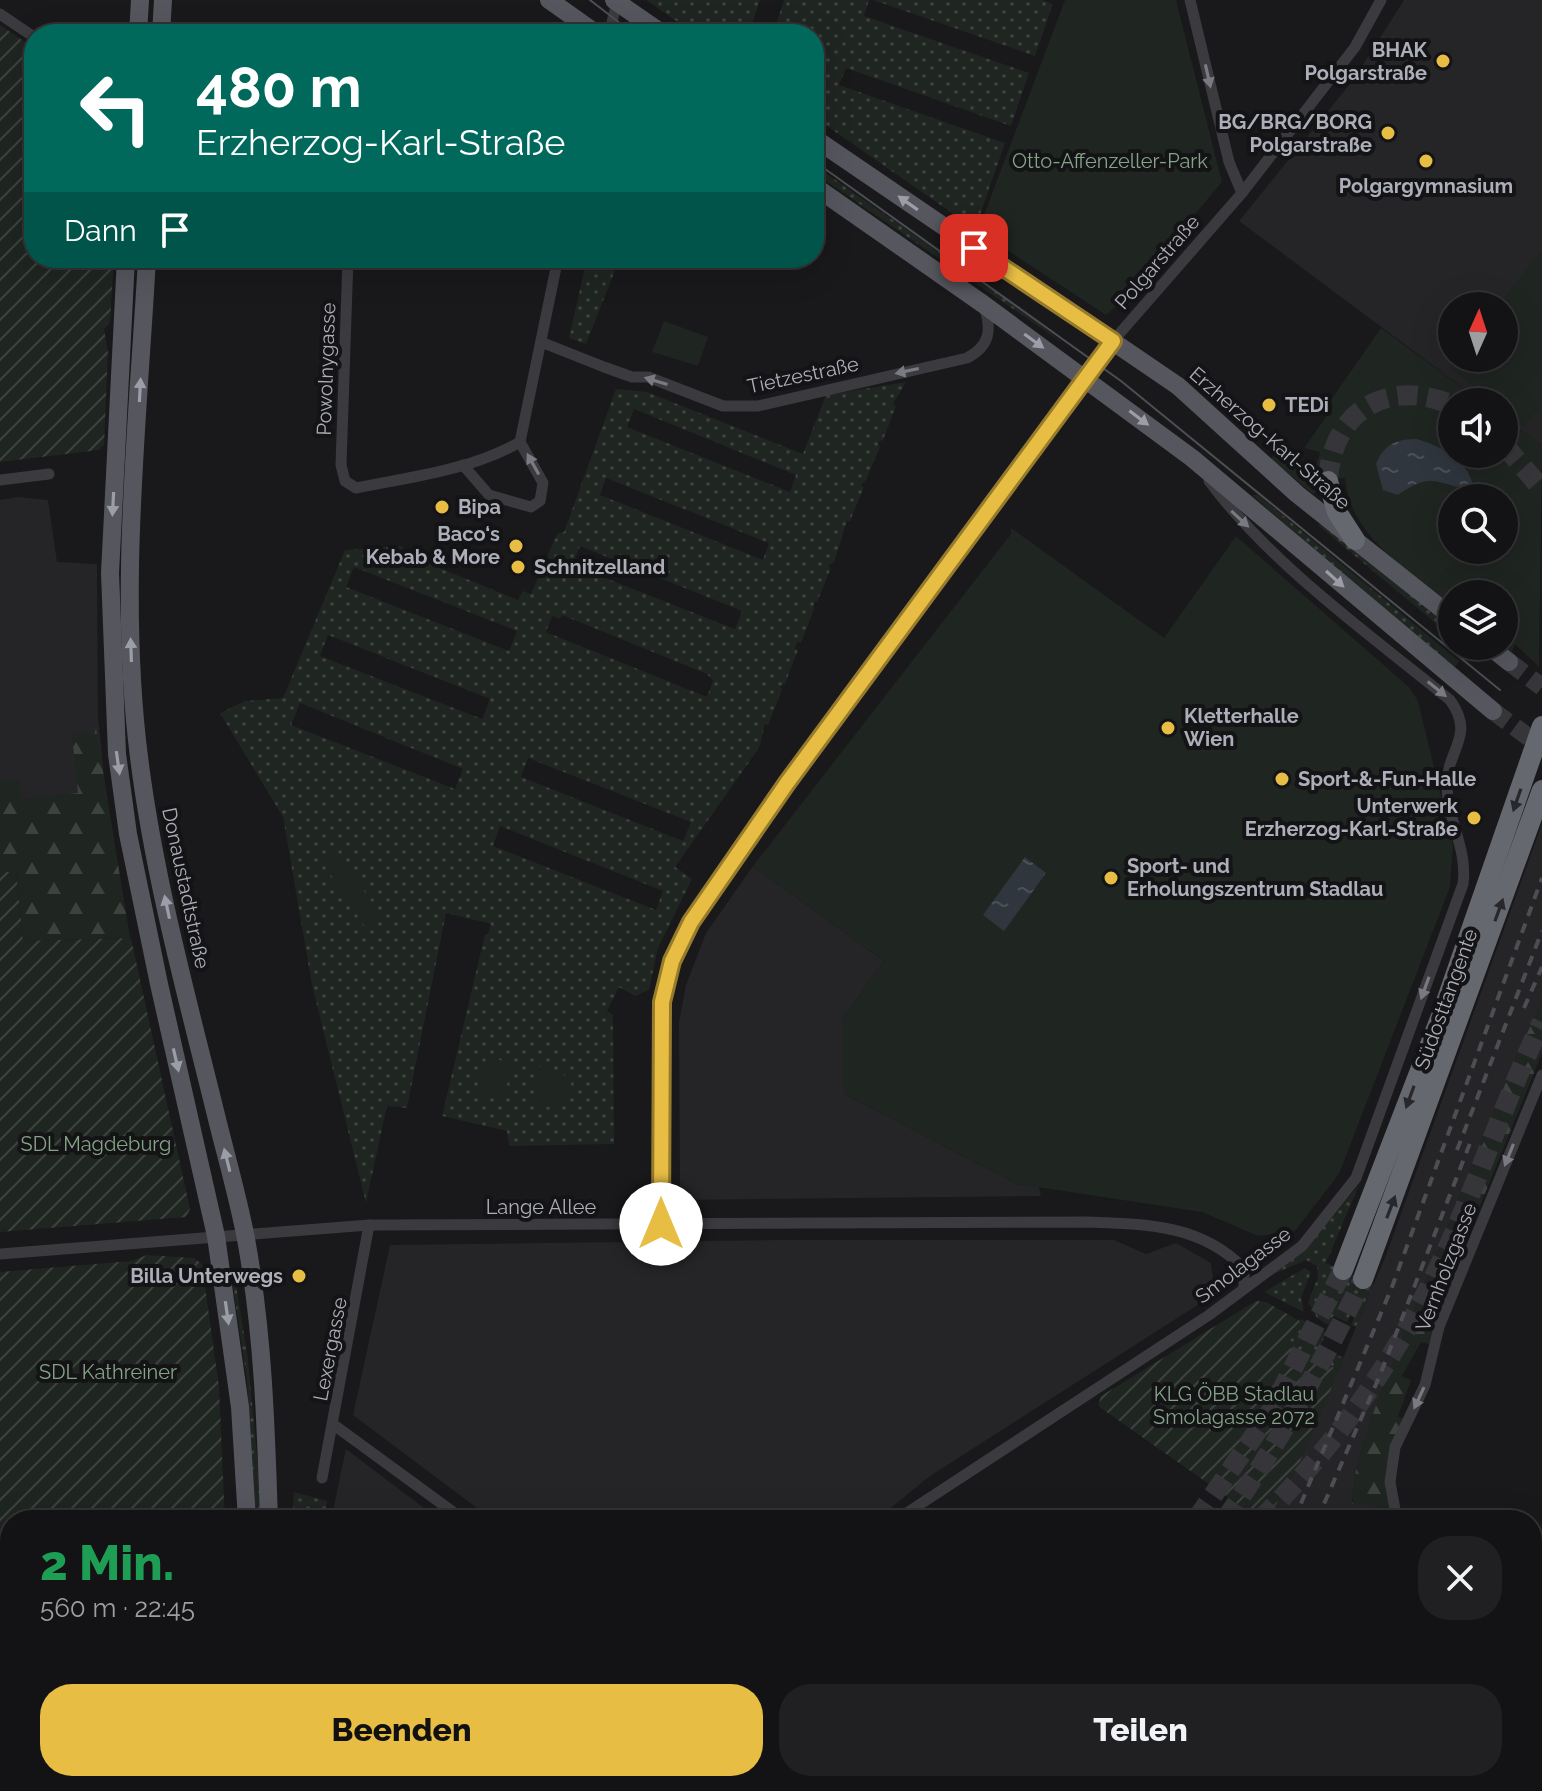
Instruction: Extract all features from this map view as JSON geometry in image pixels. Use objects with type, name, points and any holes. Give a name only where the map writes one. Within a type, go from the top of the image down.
[{"type":"highway","points":[[1328,481],[1337,512],[1355,540]]},
{"type":"highway","name":"Südosttangente","points":[[1343,1270],[1441,1016],[1542,726]]},
{"type":"highway","name":"Südosttangente","points":[[1363,1279],[1542,790]]},
{"type":"main road","points":[[139,24],[140,0]]},
{"type":"main road","points":[[162,24],[163,0]]},
{"type":"main road","points":[[549,0],[583,24]]},
{"type":"main road","points":[[616,1],[649,24]]},
{"type":"main road","name":"Erzherzog-Karl-Straße","points":[[824,145],[1113,341],[1217,417],[1297,494],[1438,606]]},
{"type":"main road","points":[[824,193],[983,304],[1192,458],[1256,508],[1384,623],[1493,711]]},
{"type":"main road","points":[[125,268],[110,573],[114,729],[128,834],[216,1236],[240,1407],[246,1510]]},
{"type":"main road","name":"Donaustadtstraße","points":[[146,268],[131,564],[132,666],[139,756],[151,834],[245,1235],[260,1320],[269,1510]]},
{"type":"street","points":[[1190,0],[1229,162],[1242,193]]},
{"type":"street","name":"Polgarstraße","points":[[661,1224],[662,1002],[672,961],[691,922],[787,783],[1113,341],[1242,193],[1355,47],[1381,0]]},
{"type":"street","points":[[611,24],[616,1]]},
{"type":"street","points":[[0,14],[24,30]]},
{"type":"street","name":"Powolnygasse","points":[[348,268],[341,465],[345,481],[356,488],[463,465]]},
{"type":"street","points":[[520,442],[500,453],[463,465],[489,495],[531,507],[540,501],[543,483],[520,442],[556,268]]},
{"type":"street","name":"Tietzestraße","points":[[541,342],[632,377],[648,377],[723,406],[758,406],[967,358],[982,351],[990,333],[983,304]]},
{"type":"street","name":"Smolagasse","points":[[911,1510],[1209,1315],[1302,1246],[1356,1178],[1463,884],[1465,861],[1447,784],[1462,723],[1450,700],[1353,620],[1231,510],[1192,458]]},
{"type":"street","points":[[0,480],[49,474]]},
{"type":"street","name":"Vernholzgasse","points":[[1395,1510],[1390,1482],[1395,1447],[1425,1385],[1439,1327],[1541,1081]]},
{"type":"street","name":"Lange Allee","points":[[0,1254],[369,1225],[1149,1224],[1181,1230],[1217,1245],[1244,1269],[1244,1287]]},
{"type":"street","name":"Lexergasse","points":[[322,1478],[369,1225]]},
{"type":"street","points":[[334,1425],[450,1510]]},
{"type":"shaded area","points":[[1404,0],[1542,0],[1542,445],[1518,428],[1518,388],[1463,388],[1442,372],[1518,372],[1518,292],[1438,292],[1438,369],[1239,221],[1353,80]]},
{"type":"shaded area","points":[[18,497],[48,500],[57,562],[97,564],[98,717],[106,796],[130,938],[16,872],[0,873],[0,500]]},
{"type":"shaded area","points":[[1542,824],[1542,1001],[1516,1057],[1375,1408],[1356,1470],[1352,1503],[1376,1506],[1377,1510],[1273,1510],[1299,1464],[1386,1255]]},
{"type":"shaded area","points":[[753,866],[884,961],[843,1018],[843,1093],[1017,1184],[1039,1187],[1041,1196],[680,1200],[679,1022],[686,985],[706,933]]},
{"type":"shaded area","points":[[1114,1240],[1146,1254],[1176,1243],[1211,1263],[1215,1294],[930,1476],[888,1510],[480,1510],[353,1415],[390,1245]]},
{"type":"shaded area","points":[[346,1449],[427,1510],[333,1510]]},
{"type":"green space","points":[[646,0],[760,0],[752,24],[681,24]]},
{"type":"green space","points":[[784,0],[869,0],[864,16],[1029,73],[1011,126],[846,68],[839,85],[1005,143],[975,229],[824,124],[824,24],[776,24]]},
{"type":"green space","points":[[873,0],[1042,0],[1053,4],[1035,56]]},
{"type":"green space","name":"Otto-Affenzeller-Park","points":[[1065,0],[1176,0],[1222,182],[1122,301],[1106,315],[978,231]]},
{"type":"green space","points":[[0,25],[24,41],[24,268],[113,268],[110,323],[104,329],[108,352],[104,445],[99,450],[0,462]]},
{"type":"green space","points":[[824,172],[1017,306],[1063,343],[824,180]]},
{"type":"green space","points":[[1542,250],[1542,403],[1524,426],[1518,421],[1518,388],[1476,388],[1455,372],[1518,372],[1518,292],[1509,292]]},
{"type":"green space","points":[[585,268],[616,268],[586,344],[569,338]]},
{"type":"green space","points":[[664,321],[708,337],[698,366],[652,352]]},
{"type":"green space","points":[[1381,328],[1463,388],[1438,388],[1438,447],[1417,439],[1419,480],[1433,478],[1450,484],[1438,484],[1438,564],[1518,564],[1518,484],[1462,484],[1467,471],[1464,468],[1518,468],[1518,428],[1542,445],[1539,667],[1518,647],[1518,580],[1438,580],[1438,594],[1401,566],[1370,535],[1349,499],[1345,478],[1318,478],[1314,495],[1271,459],[1276,452],[1302,473],[1316,466],[1320,452],[1304,448],[1333,407],[1328,404]]},
{"type":"green space","points":[[906,382],[893,404],[896,406],[883,440],[878,442],[880,447],[861,485],[864,487],[850,521],[847,521],[834,562],[828,566],[831,568],[817,602],[814,602],[801,643],[797,642],[795,648],[798,650],[785,684],[780,686],[782,690],[768,725],[765,724],[759,748],[675,867],[692,879],[658,948],[649,990],[635,996],[619,987],[607,1011],[613,1015],[614,1144],[509,1146],[507,1131],[442,1116],[485,934],[488,934],[491,924],[446,913],[407,1108],[387,1106],[366,1203],[312,985],[283,817],[220,713],[245,701],[283,698],[345,550],[402,546],[403,553],[518,600],[523,591],[531,594],[557,534],[564,532],[616,389],[647,392],[803,454],[826,395]],"holes":[[[634,409],[796,475],[790,492],[627,427]],[[606,478],[769,543],[763,560],[600,495]],[[580,546],[742,611],[735,629],[572,565]],[[354,567],[517,631],[509,651],[346,587]],[[562,615],[707,674],[713,681],[707,697],[546,632],[552,616],[560,619]],[[328,635],[490,699],[482,719],[320,656]],[[300,703],[463,769],[455,789],[291,725]],[[528,758],[691,822],[683,841],[521,777]],[[500,826],[663,891],[656,910],[493,846]]]},
{"type":"green space","points":[[1252,495],[1258,495],[1438,644],[1438,657]]},
{"type":"green space","points":[[1321,523],[1438,615],[1438,625],[1318,525]]},
{"type":"green space","name":"Sport- und Erholungszentrum Stadlau","points":[[1011,528],[1164,638],[1236,536],[1410,688],[1418,701],[1453,845],[1450,887],[1339,1174],[1295,1231],[1258,1236],[1202,1212],[1017,1184],[843,1093],[843,1018],[884,961],[753,866],[1011,534]]},
{"type":"green space","points":[[1442,660],[1459,661],[1453,670]]},
{"type":"green space","points":[[96,728],[130,938],[23,941],[16,872],[0,873],[0,780],[19,779],[21,799],[78,793],[72,735],[82,730],[94,736]]},
{"type":"green space","points":[[339,853],[381,916],[365,927],[323,863]]},
{"type":"green space","name":"SDL Magdeburg","points":[[16,871],[23,941],[131,938],[190,1209],[186,1217],[0,1232],[0,873]]},
{"type":"green space","points":[[1542,1001],[1542,1053],[1452,1275],[1429,1344],[1421,1342],[1402,1376],[1411,1380],[1398,1416],[1402,1419],[1386,1468],[1390,1510],[1352,1504],[1356,1470],[1375,1408],[1516,1057]]},
{"type":"green space","points":[[487,1055],[513,1065],[502,1101],[484,1095],[478,1087]]},
{"type":"green space","points":[[538,1066],[573,1078],[564,1106],[538,1107]]},
{"type":"green space","points":[[1359,1185],[1326,1263],[1374,1284],[1356,1327],[1351,1325],[1357,1310],[1353,1308],[1347,1322],[1333,1316],[1329,1325],[1317,1318],[1308,1302],[1318,1277],[1317,1266],[1306,1260],[1272,1275],[1307,1247]]},
{"type":"green space","name":"SDL Kathreiner","points":[[147,1255],[194,1258],[202,1264],[219,1387],[225,1510],[0,1510],[0,1272],[131,1261]]},
{"type":"green space","points":[[1305,1268],[1311,1272],[1301,1298],[1304,1312],[1264,1292]]},
{"type":"green space","points":[[234,1272],[248,1359],[262,1510],[255,1510],[247,1381],[231,1273]]},
{"type":"green space","name":"KLG ÖBB Stadlau Smolagasse 2072","points":[[1256,1301],[1266,1302],[1300,1321],[1287,1346],[1339,1370],[1299,1464],[1273,1510],[1246,1510],[1098,1406],[1101,1396]]},
{"type":"green space","points":[[1301,1319],[1326,1332],[1320,1348],[1344,1358],[1339,1370],[1287,1346]]},
{"type":"green space","points":[[294,1492],[327,1501],[326,1510],[293,1510]]},
{"type":"green space","points":[[1234,1502],[1246,1510],[1227,1510]]},
{"type":"water","points":[[1417,439],[1438,448],[1438,468],[1465,468],[1472,484],[1425,481],[1398,495],[1383,490],[1376,464],[1392,444]]},
{"type":"water","points":[[1025,857],[1046,873],[1004,931],[983,915]]},
{"type":"tunnel","points":[[1328,481],[1332,456],[1340,436],[1352,419],[1368,406],[1386,398],[1406,395],[1438,400]]},
{"type":"tunnel","points":[[1518,461],[1542,489]]},
{"type":"tunnel","points":[[1509,662],[1542,687]]},
{"type":"tunnel","points":[[1493,711],[1542,747]]},
{"type":"tunnel","points":[[1270,1510],[1343,1426],[1411,1322],[1448,1247],[1542,1022]]},
{"type":"tunnel","points":[[1203,1510],[1271,1411],[1343,1270]]},
{"type":"tunnel","points":[[1232,1510],[1299,1402],[1363,1279]]},
{"type":"tram line","points":[[590,0],[621,24]]},
{"type":"tram line","points":[[824,168],[1121,381],[1500,690]]},
{"type":"railway","points":[[1298,1510],[1392,1287],[1542,878]]},
{"type":"railway","points":[[1457,1150],[1542,931]]},
{"type":"railway","points":[[1524,1008],[1542,967]]},
{"type":"railway","points":[[1321,1510],[1380,1375],[1472,1138]]},
{"type":"place","name":"BHAK Polgarstraße","points":[[1443,61]]},
{"type":"place","name":"BG/BRG/BORG Polgarstraße","points":[[1388,133]]},
{"type":"place","name":"Polgargymnasium","points":[[1426,161]]},
{"type":"place","name":"TEDi","points":[[1269,405]]},
{"type":"place","name":"Bipa","points":[[442,507]]},
{"type":"place","name":"Baco‘s Kebab & More","points":[[516,546]]},
{"type":"place","name":"Schnitzelland","points":[[518,567]]},
{"type":"place","name":"Kletterhalle Wien","points":[[1168,728]]},
{"type":"place","name":"Sport-&-Fun-Halle","points":[[1282,779]]},
{"type":"place","name":"Unterwerk Erzherzog-Karl-Straße","points":[[1474,818]]},
{"type":"place","name":"Sport- und Erholungszentrum Stadlau","points":[[1111,878]]},
{"type":"place","name":"Billa Unterwegs","points":[[299,1276]]},
{"type":"route","points":[[661,1224],[662,1002],[672,961],[691,922],[787,783],[1113,341],[974,248]]}]
